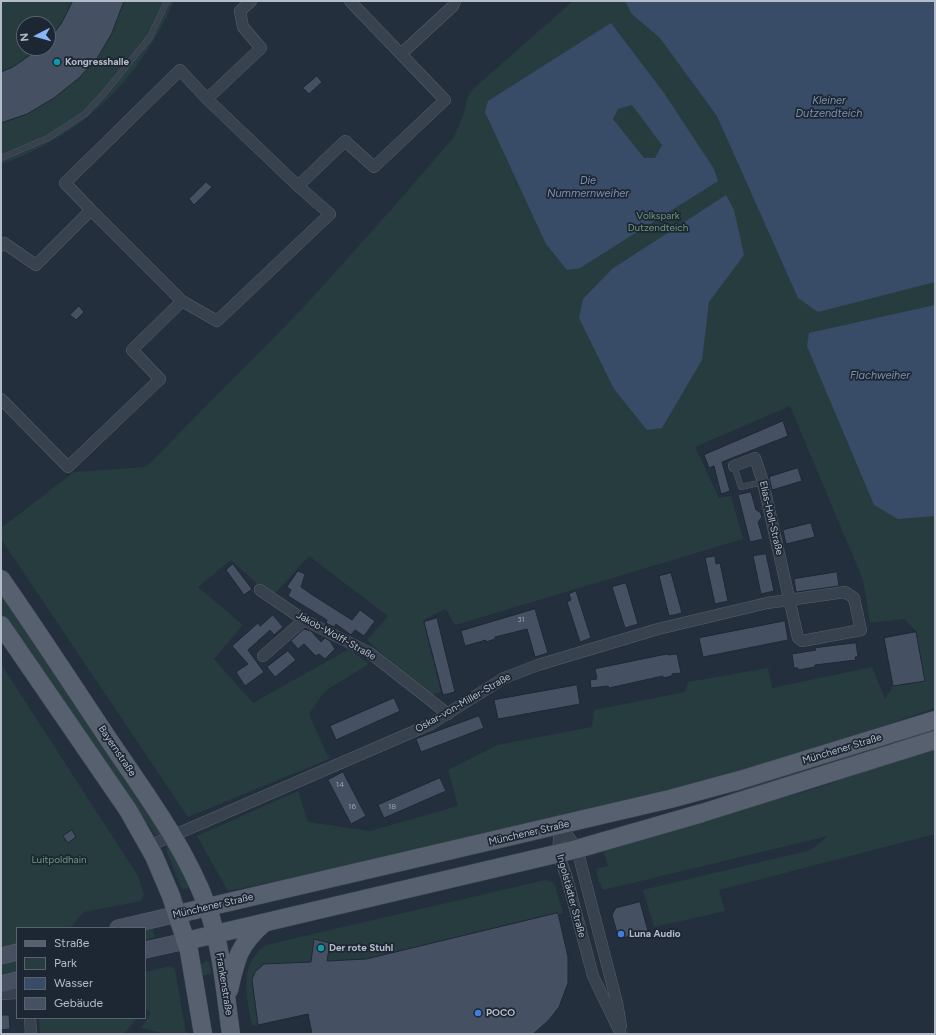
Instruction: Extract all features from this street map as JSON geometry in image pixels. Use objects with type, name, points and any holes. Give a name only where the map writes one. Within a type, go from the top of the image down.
[{"type":"main road","name":"Bayernstraße","points":[[1,579],[173,835],[207,907],[215,933]]},
{"type":"main road","points":[[1,625],[125,806],[149,846],[178,914],[186,941],[194,976],[204,1034]]},
{"type":"main road","name":"Münchener Straße","points":[[122,927],[560,825],[729,783],[935,720]]},
{"type":"main road","name":"Münchener Straße","points":[[146,950],[577,849],[709,811],[935,740]]},
{"type":"main road","points":[[226,1002],[234,964],[241,948],[250,935],[265,922]]},
{"type":"main road","name":"Frankenstraße","points":[[215,933],[232,1034]]},
{"type":"main road","points":[[1,956],[16,952]]},
{"type":"main road","points":[[1,984],[16,980]]},
{"type":"street","points":[[207,99],[261,48],[243,27],[240,11],[251,1]]},
{"type":"street","points":[[298,186],[345,141],[374,168],[446,100],[350,1]]},
{"type":"street","points":[[401,54],[453,6],[456,1]]},
{"type":"street","points":[[180,70],[207,99],[298,186],[330,214],[217,322],[182,301],[65,183],[180,70]]},
{"type":"street","points":[[1,246],[4,243],[36,265],[91,210]]},
{"type":"street","points":[[1,399],[68,467],[160,379],[132,350],[182,301]]},
{"type":"street","name":"Elias-Holl-Straße","points":[[734,466],[755,458],[763,482],[790,600]]},
{"type":"street","name":"Jakob-Wolff-Straße","points":[[260,590],[304,620],[370,653],[448,714]]},
{"type":"street","name":"Oskar-von-Miller-Straße","points":[[149,846],[425,726],[448,714],[504,678],[538,665],[658,629],[767,603],[845,592],[854,598],[861,630],[802,641],[798,638],[790,600]]},
{"type":"street","points":[[263,656],[304,620]]},
{"type":"street","name":"Ingolstädter Straße","points":[[560,825],[577,849],[617,1003],[621,1034]]},
{"type":"street","name":"Ingolstädter Straße","points":[[560,825],[558,854],[566,874],[592,976],[621,1034]]},
{"type":"street","points":[[1,994],[16,993]]},
{"type":"street","points":[[30,1019],[31,1034]]},
{"type":"lane","points":[[1,158],[48,138],[85,114],[106,91],[150,37],[168,1]]},
{"type":"lane","points":[[734,466],[741,487],[763,482]]},
{"type":"green space","points":[[1,1],[174,1],[160,30],[144,56],[126,80],[105,102],[83,121],[58,138],[31,152],[1,164]]},
{"type":"green space","name":"Volkspark Dutzendteich","points":[[573,1],[935,1],[935,708],[757,770],[426,850],[228,891],[197,836],[298,791],[308,822],[370,831],[458,806],[448,770],[497,745],[592,727],[594,710],[685,692],[688,682],[768,668],[772,688],[872,667],[885,699],[893,686],[925,681],[916,631],[904,619],[870,623],[863,580],[790,406],[695,447],[719,498],[731,496],[743,539],[455,625],[446,609],[423,620],[441,692],[429,695],[367,640],[388,616],[309,556],[272,597],[231,560],[198,587],[243,625],[214,659],[253,703],[349,649],[369,664],[325,691],[309,714],[329,759],[188,817],[1,539],[1,528],[74,472],[146,467],[302,309],[390,211],[454,137],[464,113],[467,98],[473,89]]},
{"type":"green space","points":[[1,590],[162,833],[160,835],[155,835],[77,728],[1,615]]},
{"type":"green space","name":"Luitpoldhain","points":[[1,664],[138,876],[144,894],[141,901],[84,912],[71,927],[16,927],[16,944],[1,949]]},
{"type":"green space","points":[[935,725],[935,736],[711,802],[751,784]]},
{"type":"green space","points":[[935,747],[935,834],[719,890],[725,911],[654,927],[643,890],[811,850],[828,836],[603,890],[598,879],[596,869],[608,866],[603,850],[830,784],[858,770]]},
{"type":"green space","points":[[167,846],[170,846],[189,888],[182,889],[166,850]]},
{"type":"green space","points":[[545,880],[552,882],[555,885],[563,913],[366,959],[264,964],[255,972],[252,980],[258,1025],[252,1026],[246,982],[251,962],[257,953],[266,945]]},
{"type":"green space","points":[[152,927],[155,937],[146,940],[146,929]]},
{"type":"green space","points":[[16,958],[16,971],[1,977],[1,962]]},
{"type":"green space","points":[[209,961],[212,974],[200,976],[199,964]]},
{"type":"green space","points":[[170,966],[175,969],[186,1034],[166,1034],[141,1028],[151,1013],[146,1009],[146,972]]},
{"type":"green space","points":[[39,1019],[136,1019],[124,1034],[40,1034]]},
{"type":"water","name":"Kleiner Dutzendteich","points":[[625,1],[935,1],[935,282],[818,312],[798,298],[717,116],[660,38],[632,14]]},
{"type":"water","name":"Die Nummernweiher","points":[[611,23],[664,93],[714,169],[718,181],[580,268],[567,270],[546,244],[485,112],[488,101]],"holes":[[[632,105],[662,145],[655,158],[644,158],[613,119],[618,109]]]},
{"type":"water","points":[[726,195],[734,210],[744,255],[709,302],[702,360],[662,428],[647,430],[614,389],[579,318],[583,299],[612,269]]},
{"type":"water","name":"Flachweiher","points":[[935,305],[935,516],[898,519],[874,505],[807,346],[809,333]]},
{"type":"building","name":"Kongresshalle","points":[[73,1],[124,1],[112,33],[98,57],[79,78],[54,98],[27,114],[1,123],[1,72],[13,67],[29,56],[56,56],[56,31]]},
{"type":"building","points":[[317,76],[322,82],[309,94],[303,88]]},
{"type":"building","points":[[206,182],[212,187],[194,205],[189,199]]},
{"type":"building","points":[[79,306],[84,312],[76,320],[70,315]]},
{"type":"building","points":[[783,421],[788,436],[722,462],[730,491],[721,494],[714,466],[709,468],[704,455]]},
{"type":"building","points":[[798,468],[802,481],[772,490],[769,477]]},
{"type":"building","points":[[751,492],[756,510],[760,512],[762,517],[758,522],[763,539],[750,542],[738,495]]},
{"type":"building","points":[[811,523],[815,537],[786,544],[783,530]]},
{"type":"building","points":[[766,554],[774,591],[761,594],[753,556]]},
{"type":"building","points":[[715,556],[716,564],[720,563],[728,601],[715,604],[705,558]]},
{"type":"building","points":[[233,564],[252,589],[244,595],[226,570]]},
{"type":"building","points":[[298,571],[305,574],[301,587],[311,594],[352,620],[360,610],[375,621],[364,636],[355,630],[351,635],[336,624],[334,627],[326,623],[327,620],[288,596],[291,590],[287,587]]},
{"type":"building","points":[[837,572],[839,586],[796,592],[794,579]]},
{"type":"building","points":[[671,573],[682,613],[669,616],[659,576]]},
{"type":"building","points":[[626,583],[638,624],[625,628],[612,587]]},
{"type":"building","points":[[576,591],[591,638],[580,642],[567,602],[571,600],[569,594]]},
{"type":"building","points":[[535,609],[548,653],[535,657],[527,629],[495,637],[495,639],[486,642],[486,640],[465,646],[461,631]]},
{"type":"building","points":[[273,615],[283,627],[274,635],[270,630],[248,650],[264,672],[245,686],[236,672],[248,664],[232,646],[258,623],[260,626]]},
{"type":"building","points":[[437,618],[455,692],[443,695],[424,622]]},
{"type":"building","points":[[785,621],[788,640],[703,657],[699,638]]},
{"type":"building","points":[[304,629],[311,631],[321,642],[325,638],[330,641],[335,649],[325,659],[319,654],[316,656],[304,644],[298,649],[291,641]]},
{"type":"building","points":[[916,632],[925,681],[893,686],[884,638]]},
{"type":"building","points":[[856,643],[858,657],[855,657],[856,660],[815,665],[815,667],[798,670],[798,668],[794,668],[792,654],[816,650],[815,648]]},
{"type":"building","points":[[288,651],[296,660],[275,677],[267,667]]},
{"type":"building","points":[[668,654],[677,654],[681,673],[672,674],[672,676],[663,678],[663,676],[609,688],[608,686],[591,688],[590,680],[597,679],[595,669]]},
{"type":"building","points":[[577,685],[580,704],[498,719],[494,700]]},
{"type":"building","points":[[394,698],[400,711],[336,740],[330,726]]},
{"type":"building","points":[[479,716],[484,728],[421,752],[416,739]]},
{"type":"building","points":[[343,772],[366,816],[351,824],[328,780]]},
{"type":"building","points":[[440,778],[446,791],[384,818],[378,805]]},
{"type":"building","points":[[72,830],[76,837],[68,843],[63,836]]},
{"type":"building","points":[[640,902],[648,931],[619,939],[612,915],[614,911],[616,908]]},
{"type":"building","points":[[558,913],[568,957],[568,983],[559,1007],[548,1021],[533,1034],[312,1034],[308,1014],[258,1025],[252,980],[255,972],[264,964],[311,962],[314,939],[330,943],[327,961],[366,959]]},
{"type":"building","points":[[1,1015],[9,1015],[10,1029],[1,1030]]},
{"type":"place","name":"Kongresshalle","points":[[57,62]]},
{"type":"place","name":"Luna Audio","points":[[621,934]]},
{"type":"place","name":"Der rote Stuhl","points":[[321,948]]},
{"type":"place","name":"POCO","points":[[478,1013]]}]
